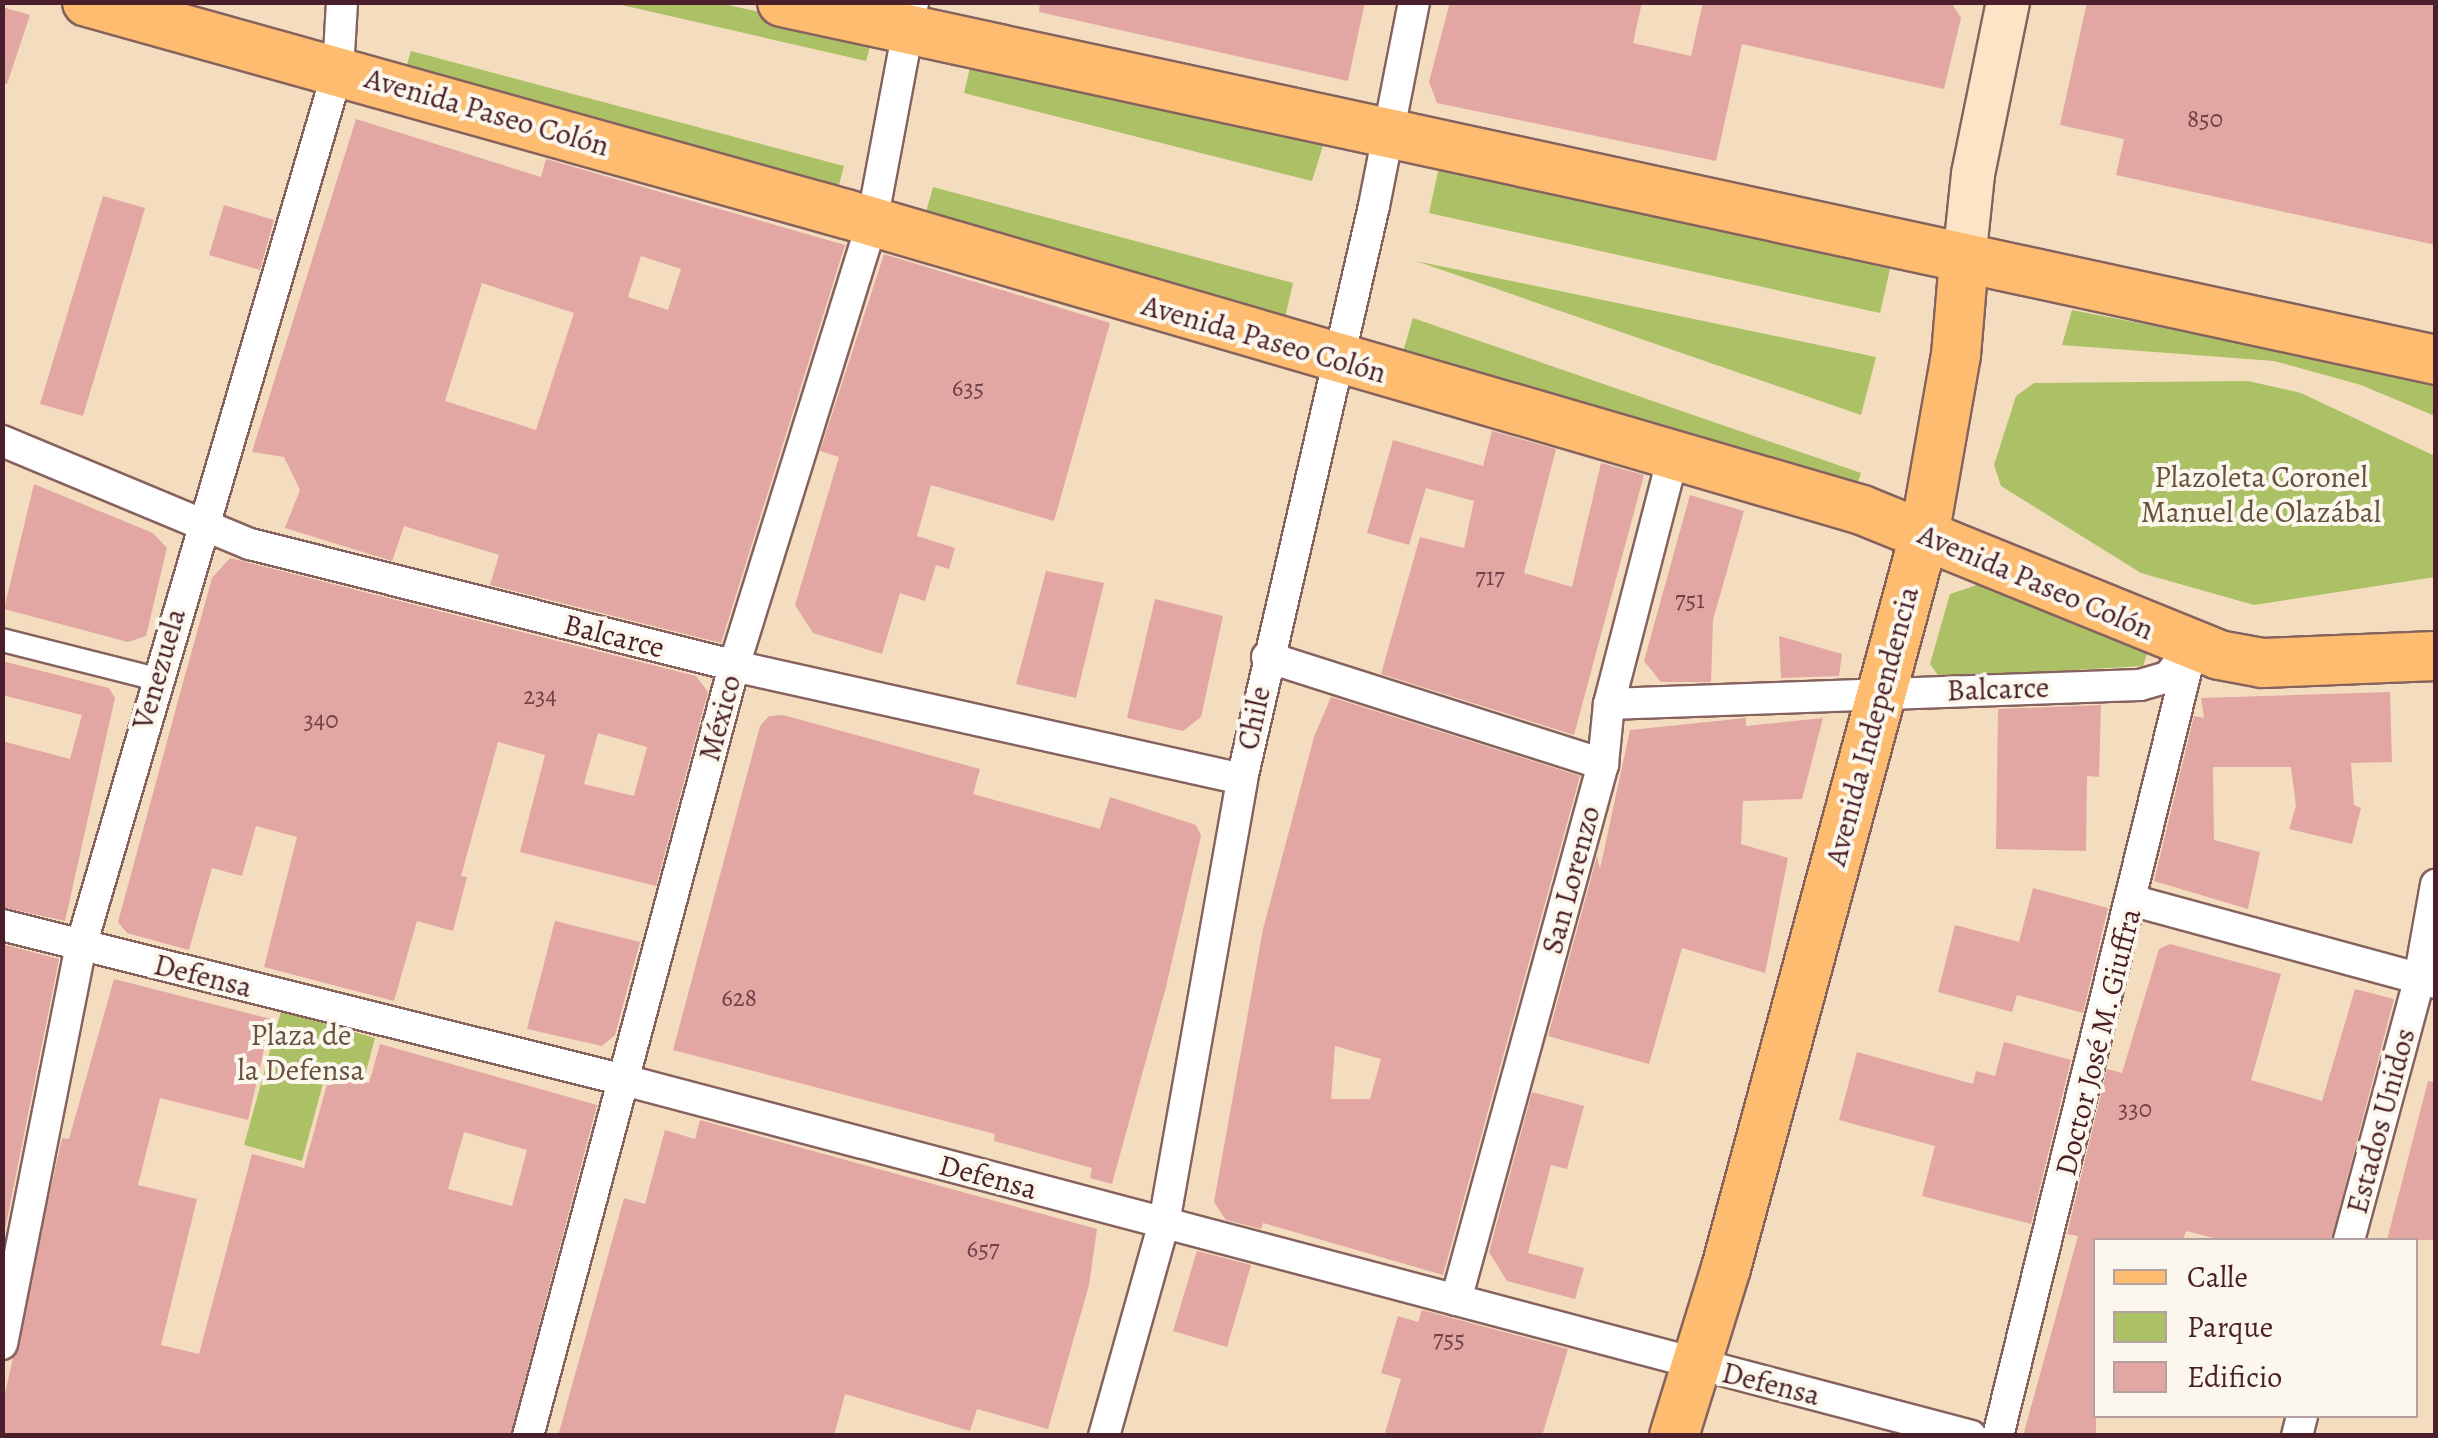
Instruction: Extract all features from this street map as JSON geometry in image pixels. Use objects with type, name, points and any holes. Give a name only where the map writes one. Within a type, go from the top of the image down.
[{"type":"main road","name":"Avenida Paseo Colón","points":[[86,2],[872,222],[1335,360],[1862,510],[2192,647],[2263,663],[2436,656]]},
{"type":"main road","points":[[782,2],[911,16],[1386,131],[2436,360]]},
{"type":"main road","name":"Avenida Independencia","points":[[1674,1436],[1924,536],[1956,356],[1973,174],[2008,2]]},
{"type":"street","name":"Venezuela","points":[[2,1344],[80,946],[200,524],[338,70],[342,2]]},
{"type":"street","name":"Chile","points":[[1104,1436],[1164,1223],[1266,657],[1414,2]]},
{"type":"street","name":"México","points":[[528,1436],[734,666],[872,222],[911,16]]},
{"type":"street","name":"Balcarce","points":[[2,441],[250,544],[734,666],[1242,779]]},
{"type":"street","name":"San Lorenzo","points":[[1456,1300],[1603,764],[1609,704],[1673,457]]},
{"type":"street","points":[[2,640],[156,679]]},
{"type":"street","name":"Balcarce","points":[[1609,704],[2140,685],[2168,677],[2192,647]]},
{"type":"street","name":"Doctor José M. Giuffra","points":[[1998,1436],[2134,901],[2192,647]]},
{"type":"street","points":[[1266,657],[1603,764]]},
{"type":"street","name":"Estados Unidos","points":[[2350,1238],[2427,982],[2420,947],[2436,885]]},
{"type":"street","points":[[2134,901],[2427,982]]},
{"type":"street","name":"Defensa","points":[[2,926],[624,1080],[1972,1436]]},
{"type":"green space","points":[[613,3],[718,3],[873,36],[866,61]]},
{"type":"green space","points":[[411,51],[844,166],[836,196],[405,71]]},
{"type":"green space","points":[[972,59],[1326,136],[1312,181],[964,93]]},
{"type":"green space","points":[[1439,167],[1890,269],[1880,313],[1429,213]]},
{"type":"green space","points":[[933,187],[1293,283],[1284,322],[924,219]]},
{"type":"green space","points":[[1416,261],[1876,357],[1861,415]]},
{"type":"green space","points":[[2072,310],[2435,380],[2435,416],[2361,385],[2274,361],[2062,345]]},
{"type":"green space","points":[[1413,318],[1861,473],[1855,489],[1402,355]]},
{"type":"green space","name":"Plazoleta Coronel Manuel de Olazábal","points":[[2248,381],[2301,393],[2435,456],[2435,577],[2254,605],[2141,573],[2001,486],[1994,465],[2016,396],[2034,383]]},
{"type":"green space","points":[[1980,584],[2139,644],[2147,654],[2143,666],[1940,678],[1930,664],[1950,594]]},
{"type":"green space","name":"Plaza de la Defensa","points":[[281,1011],[375,1038],[364,1079],[327,1069],[302,1161],[244,1145]]},
{"type":"building","points":[[1040,2],[1365,2],[1348,81],[1039,12]]},
{"type":"building","points":[[1450,2],[1642,2],[1633,43],[1691,56],[1703,2],[1951,2],[1961,18],[1944,89],[1742,44],[1716,161],[1437,103],[1429,82]]},
{"type":"building","points":[[2087,2],[2436,2],[2436,245],[2116,175],[2124,139],[2060,125]]},
{"type":"building","points":[[2,7],[30,15],[7,84],[2,84]]},
{"type":"building","points":[[356,119],[541,177],[546,159],[845,245],[721,643],[490,585],[499,555],[404,526],[392,561],[285,528],[300,490],[284,457],[252,452]],"holes":[[[641,256],[681,269],[668,310],[628,297]],[[482,283],[574,313],[536,430],[445,401]]]},
{"type":"building","points":[[103,196],[145,208],[83,416],[40,404]]},
{"type":"building","points":[[224,205],[274,220],[260,270],[209,255]]},
{"type":"building","points":[[884,254],[1110,323],[1054,521],[931,485],[917,536],[955,548],[949,569],[936,565],[925,601],[900,593],[882,654],[813,633],[795,605],[839,457],[820,451]]},
{"type":"building","points":[[1492,431],[1556,449],[1524,573],[1572,587],[1601,463],[1644,475],[1574,735],[1381,674],[1420,537],[1464,548],[1474,501],[1426,488],[1409,545],[1367,533],[1393,440],[1483,466]]},
{"type":"building","points":[[34,484],[153,533],[167,548],[146,636],[128,642],[4,609]]},
{"type":"building","points":[[1690,495],[1744,511],[1713,620],[1711,682],[1661,682],[1644,661]]},
{"type":"building","points":[[230,558],[696,676],[708,692],[656,886],[520,852],[545,755],[498,742],[461,876],[467,877],[453,931],[417,921],[394,1001],[264,967],[297,837],[256,826],[242,876],[212,868],[189,950],[127,933],[118,922],[212,578]],"holes":[[[598,733],[647,747],[634,796],[584,784]]]},
{"type":"building","points":[[1046,571],[1104,583],[1076,698],[1016,684]]},
{"type":"building","points":[[1155,599],[1223,616],[1201,717],[1183,731],[1127,718]]},
{"type":"building","points":[[1779,636],[1842,654],[1839,676],[1781,678]]},
{"type":"building","points":[[2,661],[109,688],[115,698],[65,921],[2,907],[2,741],[70,759],[82,715],[2,695]]},
{"type":"building","points":[[2390,692],[2392,762],[2351,763],[2354,805],[2361,808],[2352,844],[2289,829],[2296,806],[2291,767],[2213,767],[2214,840],[2260,852],[2248,909],[2154,881],[2194,716],[2204,718],[2201,698]]},
{"type":"building","points":[[1331,697],[1580,776],[1443,1275],[1263,1223],[1261,1229],[1226,1220],[1214,1202],[1263,929],[1314,737]],"holes":[[[1335,1046],[1381,1059],[1370,1099],[1331,1099]]]},
{"type":"building","points":[[2101,705],[2099,777],[2087,776],[2086,851],[1996,849],[1998,709]]},
{"type":"building","points":[[783,715],[980,769],[973,794],[1100,829],[1110,797],[1196,825],[1201,836],[1166,987],[1112,1184],[1090,1178],[1092,1168],[994,1141],[995,1134],[673,1050],[760,726],[769,716]]},
{"type":"building","points":[[1746,718],[1746,726],[1823,718],[1802,799],[1743,801],[1741,844],[1788,858],[1765,973],[1682,948],[1649,1064],[1548,1036],[1597,856],[1600,869],[1630,730]]},
{"type":"building","points":[[2033,888],[2108,908],[2083,1013],[2017,995],[2012,1012],[1938,992],[1955,925],[2019,942]]},
{"type":"building","points":[[555,921],[640,942],[615,1035],[602,1046],[527,1029]]},
{"type":"building","points":[[2,944],[59,959],[2,1245]]},
{"type":"building","points":[[2170,944],[2281,974],[2251,1080],[2322,1101],[2355,989],[2394,999],[2332,1238],[2213,1238],[2186,1231],[2184,1238],[2093,1238],[2096,1436],[2023,1436],[2078,1236],[2067,1234],[2107,1069],[2122,1073],[2159,949]]},
{"type":"building","points":[[114,979],[271,1019],[248,1120],[160,1098],[138,1185],[197,1199],[161,1345],[199,1354],[252,1154],[304,1168],[330,1073],[369,1083],[380,1044],[597,1105],[510,1436],[2,1436],[2,1407],[62,1138],[69,1139]],"holes":[[[464,1132],[527,1150],[512,1206],[448,1189]]]},
{"type":"building","points":[[2004,1042],[2071,1060],[2031,1224],[1922,1196],[1935,1146],[1839,1120],[1857,1052],[1973,1084],[1976,1071],[1995,1076]]},
{"type":"building","points":[[2428,1081],[2436,1082],[2436,1240],[2388,1238]]},
{"type":"building","points":[[1532,1092],[1584,1106],[1567,1169],[1551,1165],[1528,1253],[1584,1268],[1575,1299],[1507,1281],[1489,1252]]},
{"type":"building","points":[[700,1120],[1097,1229],[1089,1285],[1048,1429],[977,1409],[970,1431],[845,1394],[834,1436],[558,1436],[624,1198],[645,1204],[665,1130],[695,1139]]},
{"type":"building","points":[[1197,1251],[1251,1265],[1227,1347],[1173,1331]]},
{"type":"building","points":[[1422,1310],[1568,1349],[1542,1436],[1384,1436],[1401,1379],[1381,1373],[1398,1316],[1418,1322]]}]
